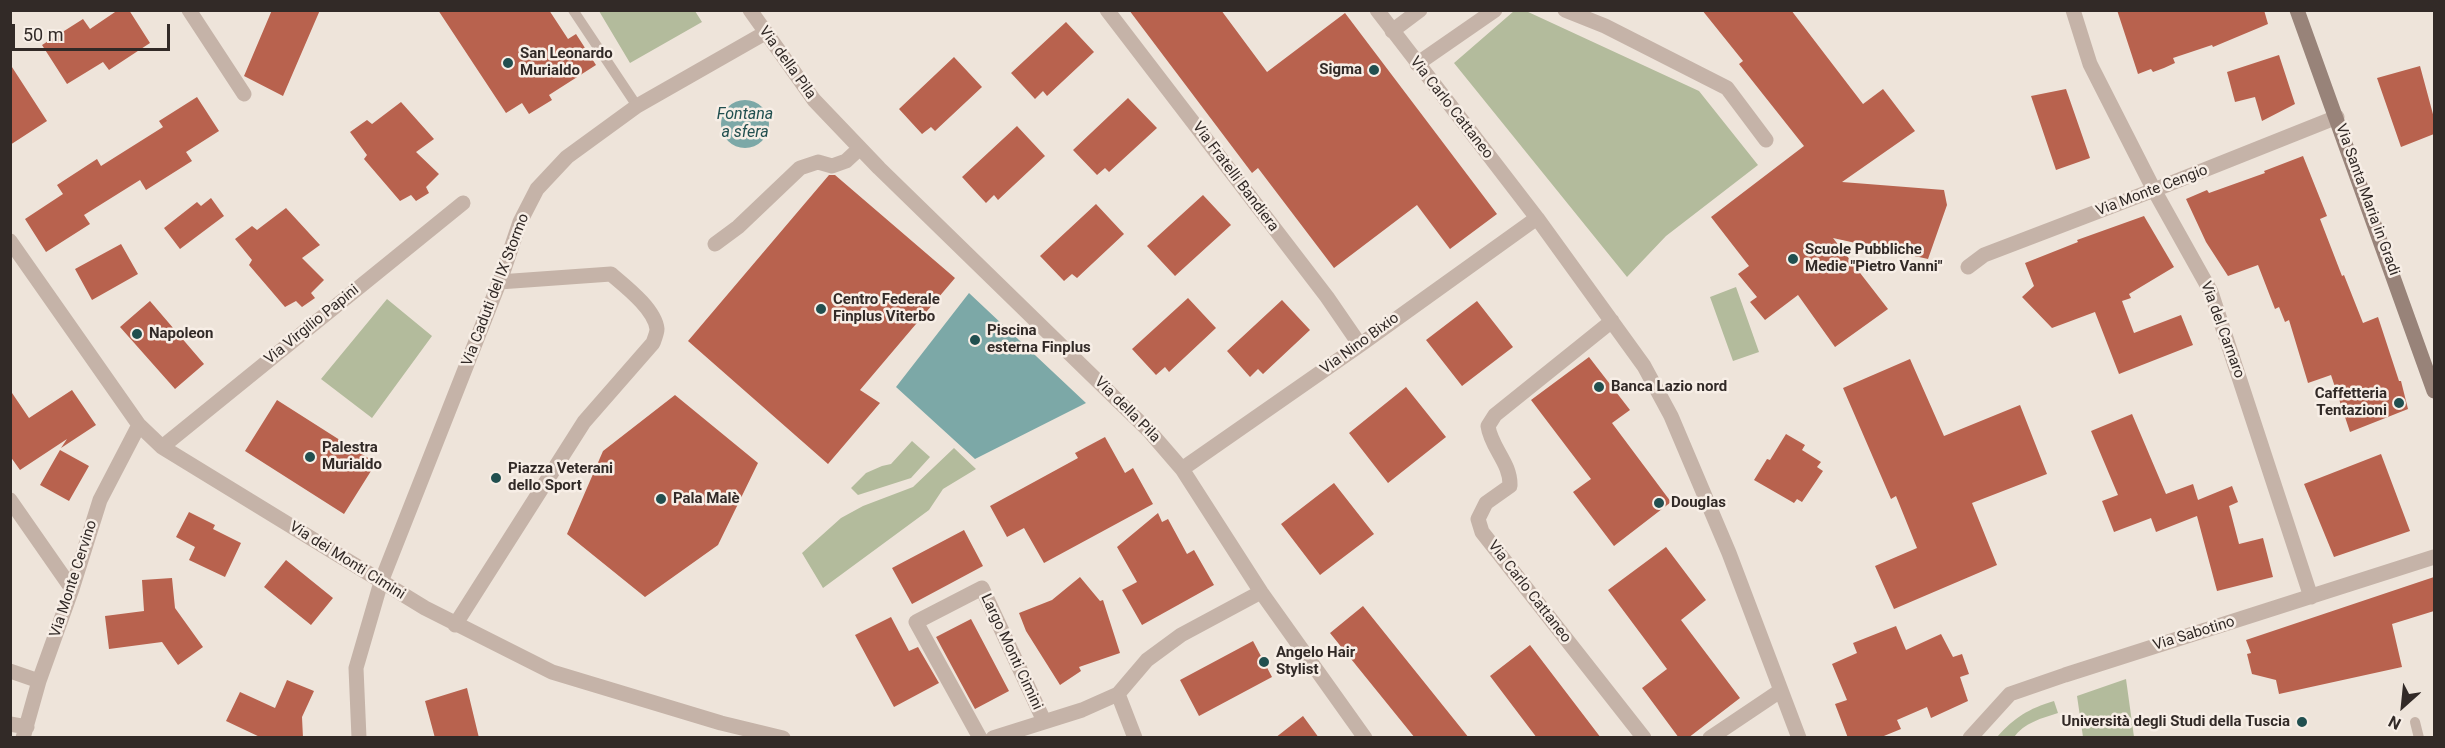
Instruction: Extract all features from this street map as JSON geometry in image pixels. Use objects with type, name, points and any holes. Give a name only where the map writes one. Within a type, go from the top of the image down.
[{"type":"main road","name":"Via Santa Maria in Gradi","points":[[2297,10],[2434,391]]},
{"type":"street","points":[[189,10],[244,94]]},
{"type":"street","name":"Via della Pila","points":[[750,10],[814,100],[860,148],[1150,432],[1182,469],[1261,592],[1365,738]]},
{"type":"street","name":"Via Fratelli Bandiera","points":[[1107,10],[1327,297],[1360,345]]},
{"type":"street","name":"Via Carlo Cattaneo","points":[[1377,10],[1537,218],[1644,366],[1671,416],[1729,553],[1799,738]]},
{"type":"street","points":[[1392,32],[1420,10]]},
{"type":"street","points":[[1417,64],[1495,10]]},
{"type":"street","points":[[1565,10],[1605,26],[1727,88],[1766,140]]},
{"type":"street","name":"Via del Carnaro","points":[[2073,10],[2090,64],[2154,190],[2211,292],[2311,597]]},
{"type":"street","name":"Via Caduti del IX Stormo","points":[[359,738],[356,668],[381,582],[499,282],[520,222],[537,189],[567,157],[637,106],[765,33]]},
{"type":"street","name":"Via Monte Cengio","points":[[1968,267],[1984,255],[2337,117]]},
{"type":"street","points":[[715,244],[738,227],[800,168],[818,162],[832,166],[846,161],[860,148]]},
{"type":"street","name":"Via Virgilio Papini","points":[[162,447],[463,202]]},
{"type":"street","name":"Via Nino Bixio","points":[[1182,469],[1537,218]]},
{"type":"street","name":"Via dei Monti Cimini","points":[[10,241],[139,425],[162,447],[455,625],[552,672],[721,723],[783,738]]},
{"type":"street","points":[[455,625],[584,422],[653,343],[657,329],[635,293],[611,274],[499,282]]},
{"type":"street","name":"Via Carlo Cattaneo","points":[[1611,321],[1491,421],[1488,426],[1489,436],[1510,474],[1510,486],[1486,503],[1478,519],[1482,532],[1644,738]]},
{"type":"street","name":"Via Monte Cervino","points":[[25,732],[39,681],[72,589],[100,500],[139,425]]},
{"type":"street","points":[[10,500],[72,589]]},
{"type":"street","name":"Via Sabotino","points":[[1970,738],[2010,694],[2434,557]]},
{"type":"street","name":"Largo Monti Cimini","points":[[980,738],[916,622],[982,588],[1044,721]]},
{"type":"street","points":[[993,738],[1082,710],[1118,694],[1147,660],[1181,635],[1261,592]]},
{"type":"street","points":[[10,671],[39,681]]},
{"type":"street","points":[[1710,738],[1780,691]]},
{"type":"street","points":[[1118,694],[1135,738]]},
{"type":"street","points":[[10,724],[25,732]]},
{"type":"lane","points":[[573,10],[637,106]]},
{"type":"lane","points":[[2415,722],[2419,738]]},
{"type":"green space","points":[[599,11],[695,11],[702,22],[630,63]]},
{"type":"green space","points":[[1514,11],[1526,11],[1699,91],[1758,165],[1666,236],[1627,277],[1454,63]]},
{"type":"green space","points":[[1736,287],[1759,352],[1733,361],[1710,297]]},
{"type":"green space","points":[[387,299],[432,336],[372,418],[321,379]]},
{"type":"green space","points":[[912,441],[930,457],[911,478],[858,495],[851,488],[866,473],[891,464]]},
{"type":"green space","points":[[954,448],[976,469],[943,489],[929,510],[823,588],[802,553],[841,518],[863,506],[913,487]]},
{"type":"green space","points":[[2126,679],[2134,737],[2083,737],[2077,696]]},
{"type":"green space","points":[[2054,701],[2058,713],[2028,725],[2014,737],[1997,737],[2022,714]]},
{"type":"water","name":"Fontana a sfera","points":[[745,100],[762,107],[769,124],[762,141],[745,148],[728,141],[721,124],[728,107]]},
{"type":"water","name":"Piscina esterna Finplus","points":[[969,293],[1086,403],[975,459],[896,387]]},
{"type":"building","points":[[118,10],[129,10],[150,43],[109,70],[103,62],[67,84],[42,45],[83,19],[90,29]]},
{"type":"building","points":[[272,10],[320,10],[283,96],[244,76]]},
{"type":"building","points":[[438,10],[549,10],[568,39],[576,34],[596,65],[549,95],[552,100],[529,114],[522,103],[506,113]]},
{"type":"building","points":[[1129,10],[1221,10],[1267,72],[1345,13],[1497,214],[1450,249],[1417,205],[1334,268],[1258,168],[1252,173]]},
{"type":"building","points":[[1702,10],[1791,10],[1863,104],[1883,89],[1915,131],[1842,182],[1944,190],[1947,205],[1928,259],[1833,238],[1888,309],[1835,347],[1798,295],[1765,320],[1750,302],[1757,297],[1738,274],[1749,266],[1711,217],[1804,146],[1739,64],[1743,61]]},
{"type":"building","points":[[2117,10],[2264,10],[2268,24],[2213,47],[2212,45],[2173,58],[2175,63],[2164,68],[2153,72],[2151,69],[2138,74]]},
{"type":"building","points":[[1066,22],[1094,52],[1047,96],[1043,91],[1035,99],[1011,73]]},
{"type":"building","points":[[2279,55],[2295,104],[2262,121],[2255,97],[2235,102],[2227,72]]},
{"type":"building","points":[[954,57],[982,87],[935,131],[931,127],[922,134],[899,109]]},
{"type":"building","points":[[10,64],[47,121],[10,145]]},
{"type":"building","points":[[2420,66],[2434,118],[2434,134],[2401,147],[2377,78]]},
{"type":"building","points":[[2066,89],[2090,158],[2056,170],[2031,96]]},
{"type":"building","points":[[197,97],[219,131],[186,152],[192,161],[146,190],[140,180],[84,215],[90,224],[46,252],[25,219],[63,194],[57,185],[97,159],[101,166],[163,127],[159,121]]},
{"type":"building","points":[[1128,98],[1157,128],[1109,172],[1105,168],[1097,175],[1073,150]]},
{"type":"building","points":[[401,102],[434,139],[416,152],[439,174],[426,187],[429,193],[416,201],[411,195],[400,201],[364,159],[367,155],[350,132],[367,120],[372,124]]},
{"type":"building","points":[[1017,126],[1045,156],[998,200],[994,195],[986,203],[962,177]]},
{"type":"building","points":[[2303,156],[2327,216],[2320,219],[2342,276],[2344,275],[2363,323],[2378,317],[2399,381],[2401,381],[2408,409],[2350,432],[2331,375],[2308,383],[2289,320],[2285,322],[2279,307],[2275,309],[2258,265],[2228,276],[2206,242],[2186,199],[2207,190],[2209,193],[2265,173],[2264,171]]},
{"type":"building","name":"Centro Federale Finplus Viterbo","points":[[829,175],[835,175],[955,278],[860,390],[880,403],[828,464],[688,341]]},
{"type":"building","points":[[1203,195],[1231,225],[1175,276],[1147,246]]},
{"type":"building","points":[[211,198],[224,216],[180,249],[164,228],[197,202],[201,206]]},
{"type":"building","points":[[1096,204],[1124,234],[1077,278],[1072,274],[1064,281],[1040,256]]},
{"type":"building","points":[[286,208],[320,245],[302,258],[324,280],[311,293],[315,298],[302,307],[296,301],[285,307],[249,265],[252,260],[235,239],[252,226],[257,230]]},
{"type":"building","points":[[2144,216],[2174,267],[2129,294],[2131,298],[2122,301],[2134,333],[2181,315],[2193,345],[2119,374],[2095,312],[2052,328],[2022,297],[2034,286],[2025,263],[2078,242],[2077,240]]},
{"type":"building","points":[[121,244],[138,274],[92,300],[75,269]]},
{"type":"building","points":[[1188,298],[1216,328],[1169,372],[1165,367],[1156,375],[1132,349]]},
{"type":"building","points":[[1282,300],[1310,330],[1263,374],[1258,369],[1250,377],[1227,351]]},
{"type":"building","points":[[150,301],[204,364],[175,389],[120,327]]},
{"type":"building","points":[[1477,301],[1513,347],[1462,386],[1426,340]]},
{"type":"building","points":[[1589,357],[1630,410],[1612,423],[1671,502],[1614,546],[1573,492],[1591,479],[1531,400]]},
{"type":"building","points":[[1910,359],[1944,436],[2020,405],[2047,474],[1972,503],[1997,565],[1894,609],[1875,566],[1917,548],[1896,496],[1891,499],[1843,388]]},
{"type":"building","points":[[1406,387],[1446,437],[1388,483],[1349,433]]},
{"type":"building","points":[[10,390],[29,418],[72,390],[96,425],[61,448],[67,439],[20,470],[10,456]]},
{"type":"building","name":"Pala Malè","points":[[675,395],[758,463],[718,545],[645,597],[567,534],[603,451]]},
{"type":"building","name":"Palestra Murialdo","points":[[277,400],[376,463],[344,514],[245,451]]},
{"type":"building","points":[[2132,414],[2166,494],[2193,484],[2198,500],[2232,486],[2238,502],[2229,506],[2239,544],[2263,538],[2273,577],[2217,591],[2197,516],[2156,532],[2151,518],[2114,532],[2102,501],[2118,495],[2091,431]]},
{"type":"building","points":[[1786,434],[1805,445],[1802,450],[1821,462],[1817,467],[1823,471],[1802,502],[1797,499],[1794,503],[1754,480]]},
{"type":"building","points":[[1105,437],[1125,473],[1133,468],[1153,504],[1044,563],[1024,528],[1007,537],[990,506],[1078,458],[1075,453]]},
{"type":"building","points":[[60,450],[89,466],[69,501],[40,485]]},
{"type":"building","points":[[2381,454],[2410,531],[2334,557],[2304,484]]},
{"type":"building","points":[[1334,483],[1374,534],[1320,575],[1281,524]]},
{"type":"building","points":[[189,512],[215,525],[213,529],[241,543],[225,577],[189,560],[195,547],[176,537]]},
{"type":"building","points":[[1158,513],[1162,522],[1168,519],[1187,554],[1194,550],[1214,585],[1142,625],[1122,590],[1137,582],[1117,547]]},
{"type":"building","points":[[964,530],[983,566],[912,604],[892,568]]},
{"type":"building","points":[[1666,547],[1706,600],[1681,620],[1740,698],[1688,738],[1679,738],[1642,688],[1667,669],[1608,590]]},
{"type":"building","points":[[286,560],[333,598],[311,625],[264,587]]},
{"type":"building","points":[[1080,577],[1100,601],[1103,600],[1120,653],[1079,667],[1081,671],[1060,685],[1026,631],[1019,613],[1052,600]]},
{"type":"building","points":[[2434,577],[2434,611],[2392,624],[2402,667],[2279,694],[2276,680],[2252,674],[2247,654],[2251,653],[2246,640]]},
{"type":"building","points":[[172,578],[175,608],[203,647],[178,665],[162,642],[109,649],[105,616],[144,611],[142,580]]},
{"type":"building","points":[[1363,606],[1469,738],[1415,738],[1330,633]]},
{"type":"building","points":[[891,617],[909,651],[918,647],[939,683],[894,707],[855,635]]},
{"type":"building","points":[[971,619],[1009,691],[975,709],[936,637]]},
{"type":"building","points":[[1896,626],[1906,650],[1941,634],[1953,657],[1962,654],[1969,674],[1960,677],[1968,701],[1931,718],[1927,707],[1897,720],[1901,729],[1879,738],[1848,738],[1835,704],[1847,700],[1832,664],[1857,653],[1853,643]]},
{"type":"building","points":[[1253,641],[1272,677],[1199,716],[1180,680]]},
{"type":"building","points":[[1530,645],[1601,738],[1537,738],[1490,676]]},
{"type":"building","points":[[287,680],[314,691],[302,717],[303,738],[262,738],[226,721],[240,692],[275,708]]},
{"type":"building","points":[[467,688],[479,738],[435,738],[425,701]]},
{"type":"building","points":[[1303,716],[1319,738],[1275,738]]},
{"type":"place","name":"San Leonardo Murialdo","points":[[508,63]]},
{"type":"place","name":"Sigma","points":[[1374,70]]},
{"type":"place","name":"Scuole Pubbliche Medie \"Pietro Vanni\"","points":[[1793,259]]},
{"type":"place","name":"Centro Federale Finplus Viterbo","points":[[821,309]]},
{"type":"place","name":"Napoleon","points":[[137,334]]},
{"type":"place","name":"Piscina esterna Finplus","points":[[975,340]]},
{"type":"place","name":"Banca Lazio nord","points":[[1599,387]]},
{"type":"place","name":"Caffetteria Tentazioni","points":[[2399,403]]},
{"type":"place","name":"Palestra Murialdo","points":[[310,457]]},
{"type":"place","name":"Piazza Veterani dello Sport","points":[[496,478]]},
{"type":"place","name":"Pala Malè","points":[[661,499]]},
{"type":"place","name":"Douglas","points":[[1659,503]]},
{"type":"place","name":"Angelo Hair Stylist","points":[[1264,662]]},
{"type":"place","name":"Università degli Studi della Tuscia","points":[[2302,722]]}]
